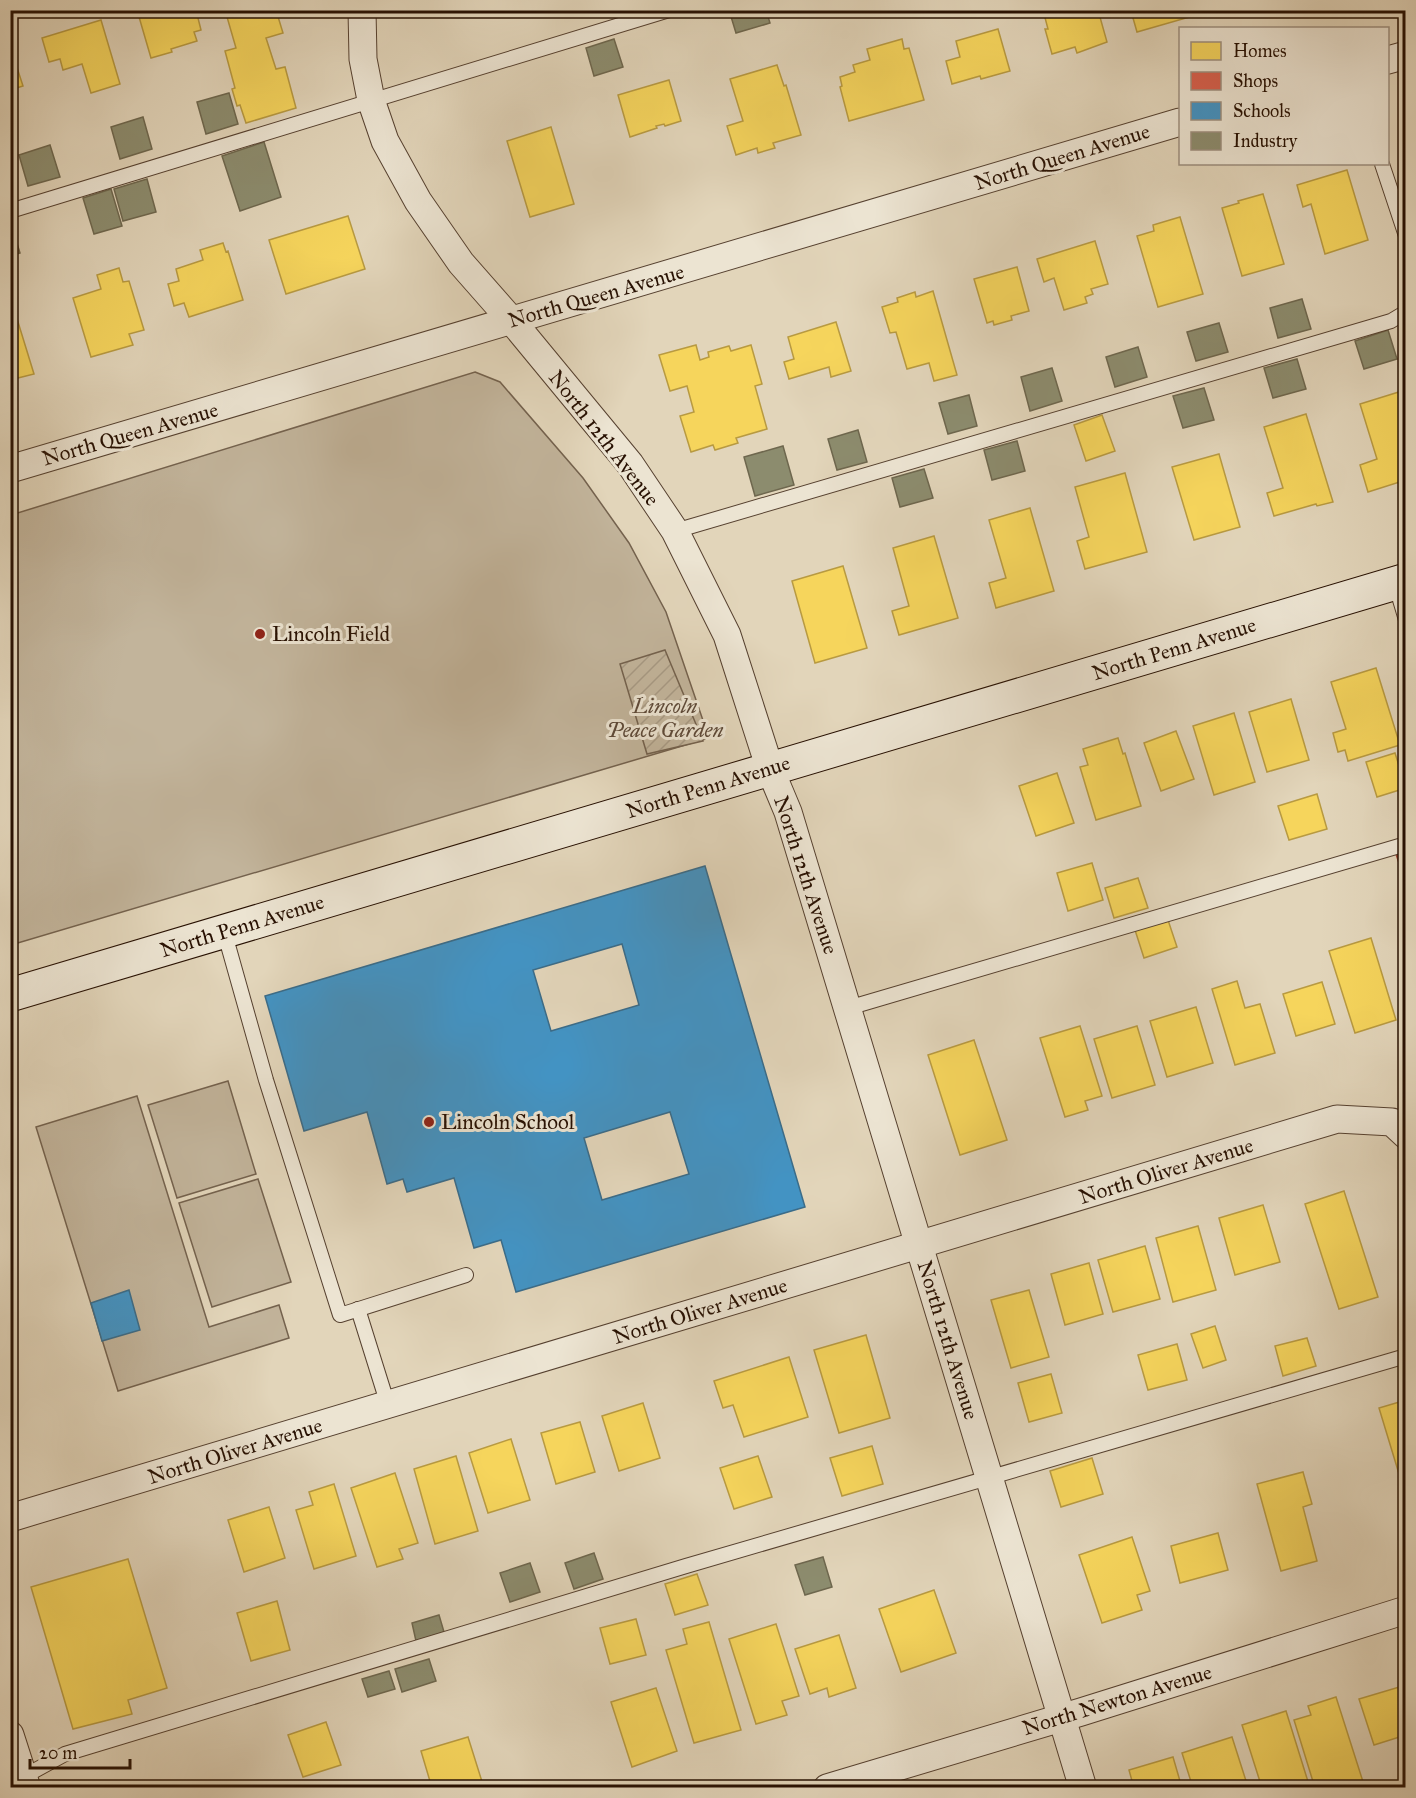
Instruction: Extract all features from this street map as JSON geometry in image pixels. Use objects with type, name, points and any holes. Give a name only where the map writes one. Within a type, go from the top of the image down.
[{"type":"main road","name":"North Penn Avenue","points":[[10,995],[1400,581]]},
{"type":"street","name":"North 12th Avenue","points":[[362,10],[363,59],[371,100],[386,141],[418,201],[461,263],[630,464],[675,531],[727,635],[770,769],[788,812],[1083,1788]]},
{"type":"street","points":[[1389,60],[1406,55]]},
{"type":"street","name":"North Queen Avenue","points":[[10,469],[1179,122]]},
{"type":"street","name":"North Oliver Avenue","points":[[10,1518],[1337,1119],[1399,1128]]},
{"type":"street","name":"North Newton Avenue","points":[[827,1788],[1406,1610]]},
{"type":"street","points":[[10,1735],[20,1782]]},
{"type":"lane","points":[[10,211],[669,10]]},
{"type":"lane","points":[[1382,165],[1406,236]]},
{"type":"lane","points":[[675,531],[1390,321],[1406,312]]},
{"type":"lane","points":[[1400,581],[1406,620]]},
{"type":"lane","points":[[848,1008],[1406,844]]},
{"type":"lane","points":[[224,931],[266,1080],[340,1315],[466,1275]]},
{"type":"lane","points":[[358,1309],[388,1405]]},
{"type":"lane","points":[[20,1782],[65,1754],[675,1569],[1406,1356]]},
{"type":"green space","name":"Lincoln Field","points":[[475,372],[500,382],[583,478],[629,543],[666,612],[709,738],[11,945],[11,515]]},
{"type":"green space","name":"Lincoln Peace Garden","points":[[665,650],[703,741],[647,754],[620,664]]},
{"type":"green space","points":[[228,1081],[256,1174],[177,1198],[148,1105]]},
{"type":"green space","points":[[137,1096],[209,1327],[279,1305],[289,1338],[118,1391],[36,1127]]},
{"type":"green space","points":[[258,1179],[291,1282],[212,1307],[179,1203]]},
{"type":"building: Homes","points":[[137,10],[196,10],[201,30],[194,32],[197,41],[151,58]]},
{"type":"building: Homes","points":[[225,10],[276,10],[283,33],[266,38],[276,69],[285,67],[296,108],[246,123],[240,105],[237,106],[232,89],[235,88],[225,51],[236,48]]},
{"type":"building: Homes","points":[[1043,10],[1098,10],[1107,42],[1077,53],[1075,47],[1052,54],[1045,29],[1048,29]]},
{"type":"building: Homes","points":[[1192,10],[1193,16],[1137,32],[1131,11]]},
{"type":"building: Homes","points":[[101,20],[120,84],[91,93],[82,64],[63,70],[60,59],[49,62],[42,38]]},
{"type":"building: Homes","points":[[998,29],[1010,71],[952,84],[946,61],[960,57],[956,41]]},
{"type":"building: Homes","points":[[902,39],[904,49],[909,48],[924,100],[849,121],[840,87],[842,86],[840,77],[855,72],[853,65],[870,60],[867,49]]},
{"type":"building: Homes","points":[[10,46],[23,86],[10,90]]},
{"type":"building: Homes","points":[[777,65],[784,86],[786,85],[801,135],[773,143],[775,148],[758,153],[757,148],[736,155],[727,126],[743,121],[730,79]]},
{"type":"building: Homes","points":[[669,80],[681,121],[656,126],[657,128],[630,137],[618,95]]},
{"type":"building: Homes","points":[[551,127],[574,204],[530,217],[507,141]]},
{"type":"building: Homes","points":[[1347,170],[1368,240],[1325,254],[1311,204],[1303,207],[1297,185]]},
{"type":"building: Homes","points":[[1263,194],[1284,264],[1242,276],[1222,208]]},
{"type":"building: Homes","points":[[348,216],[365,269],[286,294],[269,240]]},
{"type":"building: Homes","points":[[1180,217],[1203,294],[1158,307],[1137,236],[1154,231],[1153,225]]},
{"type":"building: Homes","points":[[1095,241],[1108,284],[1091,289],[1093,294],[1085,297],[1087,303],[1064,310],[1054,278],[1044,282],[1037,259]]},
{"type":"building: Homes","points":[[223,243],[226,252],[228,251],[243,300],[189,317],[184,303],[174,306],[168,284],[179,281],[176,269],[203,260],[200,250]]},
{"type":"building: Homes","points":[[1017,267],[1029,311],[1011,316],[1012,320],[994,325],[993,321],[987,323],[974,279]]},
{"type":"building: Homes","points":[[119,268],[123,282],[129,281],[144,330],[129,334],[133,345],[91,357],[73,298],[101,289],[97,275]]},
{"type":"building: Homes","points":[[933,291],[957,375],[934,381],[929,363],[907,369],[896,332],[890,333],[882,307],[898,302],[897,298],[915,292],[916,297]]},
{"type":"building: Homes","points":[[10,296],[34,374],[10,380]]},
{"type":"building: Homes","points":[[836,322],[851,371],[831,377],[829,367],[789,379],[784,362],[794,359],[788,337]]},
{"type":"building: Homes","points":[[696,345],[700,360],[709,357],[708,352],[729,346],[731,351],[751,345],[762,384],[755,386],[767,429],[736,438],[738,443],[715,450],[713,445],[691,452],[680,416],[694,412],[687,386],[670,391],[659,355]]},
{"type":"building: Homes","points":[[1402,391],[1406,402],[1406,480],[1368,492],[1360,465],[1377,459],[1360,404]]},
{"type":"building: Homes","points":[[1306,414],[1333,502],[1317,506],[1316,504],[1274,516],[1267,493],[1283,488],[1264,427]]},
{"type":"building: Homes","points":[[1102,415],[1115,451],[1086,461],[1074,425]]},
{"type":"building: Homes","points":[[1219,454],[1240,527],[1194,540],[1172,467]]},
{"type":"building: Homes","points":[[1125,473],[1147,552],[1085,569],[1077,541],[1089,537],[1075,487]]},
{"type":"building: Homes","points":[[1030,508],[1054,591],[996,608],[989,583],[1006,578],[989,520]]},
{"type":"building: Homes","points":[[934,536],[958,618],[899,635],[892,611],[909,606],[893,548]]},
{"type":"building: Homes","points":[[843,566],[867,648],[815,663],[792,581]]},
{"type":"building: Homes","points":[[1376,668],[1400,745],[1348,761],[1345,750],[1338,752],[1333,733],[1346,729],[1331,682]]},
{"type":"building: Homes","points":[[1291,699],[1309,760],[1267,772],[1249,712]]},
{"type":"building: Homes","points":[[1234,713],[1255,782],[1214,795],[1193,726]]},
{"type":"building: Homes","points":[[1176,731],[1194,779],[1161,791],[1144,743]]},
{"type":"building: Homes","points":[[1118,738],[1123,754],[1125,753],[1141,806],[1096,820],[1080,767],[1088,765],[1083,749]]},
{"type":"building: Homes","points":[[1395,753],[1406,788],[1377,797],[1366,762]]},
{"type":"building: Homes","points":[[1057,773],[1074,823],[1036,836],[1019,786]]},
{"type":"building: Homes","points":[[1317,794],[1327,829],[1289,840],[1278,806]]},
{"type":"building: Homes","points":[[1092,863],[1103,900],[1068,911],[1057,873]]},
{"type":"building: Homes","points":[[1138,878],[1148,908],[1114,918],[1105,888]]},
{"type":"building: Homes","points":[[1168,920],[1177,947],[1144,958],[1135,930]]},
{"type":"building: Homes","points":[[1371,938],[1396,1020],[1355,1033],[1329,951]]},
{"type":"building: Homes","points":[[1237,981],[1245,1008],[1260,1004],[1275,1053],[1235,1065],[1212,989]]},
{"type":"building: Homes","points":[[1322,982],[1335,1024],[1296,1036],[1283,994]]},
{"type":"building: Homes","points":[[1196,1007],[1213,1063],[1167,1077],[1150,1021]]},
{"type":"building: Homes","points":[[1080,1026],[1102,1096],[1085,1101],[1088,1110],[1065,1117],[1040,1038]]},
{"type":"building: Homes","points":[[1137,1026],[1155,1085],[1112,1098],[1094,1039]]},
{"type":"building: Homes","points":[[974,1040],[1007,1140],[960,1155],[928,1055]]},
{"type":"building: Homes","points":[[1344,1191],[1378,1297],[1339,1309],[1305,1204]]},
{"type":"building: Homes","points":[[1263,1205],[1280,1262],[1235,1275],[1219,1218]]},
{"type":"building: Homes","points":[[1198,1226],[1216,1290],[1173,1302],[1156,1238]]},
{"type":"building: Homes","points":[[1145,1246],[1160,1299],[1113,1312],[1098,1260]]},
{"type":"building: Homes","points":[[1089,1263],[1103,1314],[1065,1325],[1051,1274]]},
{"type":"building: Homes","points":[[1029,1290],[1049,1357],[1011,1368],[991,1300]]},
{"type":"building: Homes","points":[[1215,1326],[1226,1360],[1203,1368],[1191,1334]]},
{"type":"building: Homes","points":[[866,1335],[890,1418],[839,1433],[814,1350]]},
{"type":"building: Homes","points":[[1307,1338],[1316,1366],[1283,1376],[1275,1346]]},
{"type":"building: Homes","points":[[1177,1344],[1187,1380],[1148,1390],[1138,1355]]},
{"type":"building: Homes","points":[[789,1357],[808,1417],[744,1437],[733,1405],[723,1408],[714,1381]]},
{"type":"building: Homes","points":[[1051,1374],[1062,1413],[1029,1422],[1018,1383]]},
{"type":"building: Homes","points":[[1406,1400],[1406,1497],[1379,1408]]},
{"type":"building: Homes","points":[[643,1403],[660,1458],[619,1471],[602,1416]]},
{"type":"building: Homes","points":[[580,1422],[595,1472],[556,1484],[541,1433]]},
{"type":"building: Homes","points":[[511,1439],[530,1500],[488,1513],[469,1453]]},
{"type":"building: Homes","points":[[872,1446],[883,1484],[842,1496],[830,1458]]},
{"type":"building: Homes","points":[[456,1456],[478,1531],[435,1544],[414,1469]]},
{"type":"building: Homes","points":[[758,1456],[772,1497],[734,1509],[720,1468]]},
{"type":"building: Homes","points":[[1092,1458],[1103,1494],[1061,1507],[1050,1471]]},
{"type":"building: Homes","points":[[1303,1472],[1312,1504],[1303,1507],[1317,1561],[1281,1571],[1257,1484]]},
{"type":"building: Homes","points":[[395,1473],[418,1543],[399,1549],[403,1559],[377,1567],[351,1488]]},
{"type":"building: Homes","points":[[334,1484],[356,1556],[314,1569],[296,1510],[313,1505],[309,1492]]},
{"type":"building: Homes","points":[[269,1507],[285,1558],[244,1572],[228,1520]]},
{"type":"building: Homes","points":[[1218,1533],[1228,1570],[1180,1583],[1171,1546]]},
{"type":"building: Homes","points":[[1132,1537],[1150,1591],[1137,1595],[1142,1610],[1102,1623],[1079,1555]]},
{"type":"building: Homes","points":[[128,1559],[167,1688],[128,1700],[132,1714],[73,1729],[31,1587]]},
{"type":"building: Homes","points":[[697,1574],[708,1605],[675,1615],[665,1584]]},
{"type":"building: Homes","points":[[934,1590],[956,1653],[901,1672],[879,1609]]},
{"type":"building: Homes","points":[[277,1601],[290,1650],[251,1661],[237,1613]]},
{"type":"building: Homes","points":[[636,1619],[646,1655],[610,1664],[600,1628]]},
{"type":"building: Homes","points":[[709,1622],[741,1730],[694,1743],[666,1650],[687,1644],[683,1629]]},
{"type":"building: Homes","points":[[776,1624],[799,1696],[782,1701],[787,1715],[756,1724],[729,1639]]},
{"type":"building: Homes","points":[[839,1635],[856,1688],[829,1697],[827,1688],[810,1694],[795,1649]]},
{"type":"building: Homes","points":[[1406,1685],[1406,1735],[1374,1745],[1359,1699]]},
{"type":"building: Homes","points":[[656,1688],[677,1751],[632,1767],[611,1702]]},
{"type":"building: Homes","points":[[1336,1697],[1365,1788],[1315,1788],[1294,1720],[1311,1715],[1308,1706]]},
{"type":"building: Homes","points":[[1286,1711],[1310,1788],[1262,1788],[1242,1725]]},
{"type":"building: Homes","points":[[326,1722],[341,1765],[303,1777],[288,1735]]},
{"type":"building: Homes","points":[[468,1737],[484,1788],[432,1788],[421,1751]]},
{"type":"building: Homes","points":[[1232,1737],[1247,1784],[1236,1788],[1193,1788],[1182,1753]]},
{"type":"building: Homes","points":[[1173,1757],[1182,1788],[1134,1788],[1129,1770]]},
{"type":"building: Shops","points":[[1406,852],[1406,884],[1396,854]]},
{"type":"building: Schools","name":"Lincoln School","points":[[705,866],[805,1207],[516,1292],[501,1240],[474,1248],[454,1178],[407,1192],[403,1179],[387,1184],[367,1112],[304,1131],[265,996]],"holes":[[[622,944],[639,1005],[551,1031],[533,970]],[[670,1112],[689,1174],[602,1200],[584,1138]]]},
{"type":"building: Schools","points":[[129,1290],[140,1330],[102,1341],[91,1303]]},
{"type":"building: Industry","points":[[729,10],[766,10],[770,23],[736,33]]},
{"type":"building: Industry","points":[[838,10],[872,10],[858,15],[857,12],[840,16]]},
{"type":"building: Industry","points":[[614,39],[623,67],[594,76],[586,48]]},
{"type":"building: Industry","points":[[229,93],[238,124],[206,134],[197,102]]},
{"type":"building: Industry","points":[[143,117],[152,149],[120,159],[111,127]]},
{"type":"building: Industry","points":[[264,142],[281,197],[240,211],[222,156]]},
{"type":"building: Industry","points":[[50,145],[60,177],[28,186],[19,155]]},
{"type":"building: Industry","points":[[147,179],[156,212],[123,221],[114,189]]},
{"type":"building: Industry","points":[[111,189],[122,226],[94,234],[83,198]]},
{"type":"building: Industry","points":[[10,221],[20,253],[10,256]]},
{"type":"building: Industry","points":[[1302,299],[1311,329],[1278,338],[1270,308]]},
{"type":"building: Industry","points":[[1219,323],[1228,352],[1196,361],[1187,332]]},
{"type":"building: Industry","points":[[1388,330],[1397,359],[1364,369],[1355,341]]},
{"type":"building: Industry","points":[[1138,347],[1147,377],[1115,387],[1106,357]]},
{"type":"building: Industry","points":[[1297,359],[1306,389],[1273,398],[1264,368]]},
{"type":"building: Industry","points":[[1052,368],[1062,401],[1030,411],[1021,377]]},
{"type":"building: Industry","points":[[1204,388],[1214,420],[1183,428],[1173,396]]},
{"type":"building: Industry","points":[[969,395],[977,426],[948,434],[939,403]]},
{"type":"building: Industry","points":[[858,430],[867,462],[837,470],[828,439]]},
{"type":"building: Industry","points":[[1017,441],[1025,471],[992,480],[984,450]]},
{"type":"building: Industry","points":[[783,446],[794,485],[755,496],[744,457]]},
{"type":"building: Industry","points":[[924,469],[933,498],[900,507],[892,478]]},
{"type":"building: Industry","points":[[594,1553],[603,1579],[574,1589],[565,1563]]},
{"type":"building: Industry","points":[[823,1557],[832,1587],[805,1595],[795,1565]]},
{"type":"building: Industry","points":[[530,1563],[540,1592],[510,1602],[500,1573]]},
{"type":"building: Industry","points":[[439,1615],[444,1632],[416,1641],[412,1623]]},
{"type":"building: Industry","points":[[429,1659],[436,1681],[402,1692],[395,1669]]},
{"type":"building: Industry","points":[[389,1671],[395,1689],[368,1697],[362,1679]]},
{"type":"place","name":"Lincoln Field","points":[[260,634]]},
{"type":"place","name":"Lincoln School","points":[[429,1122]]}]
